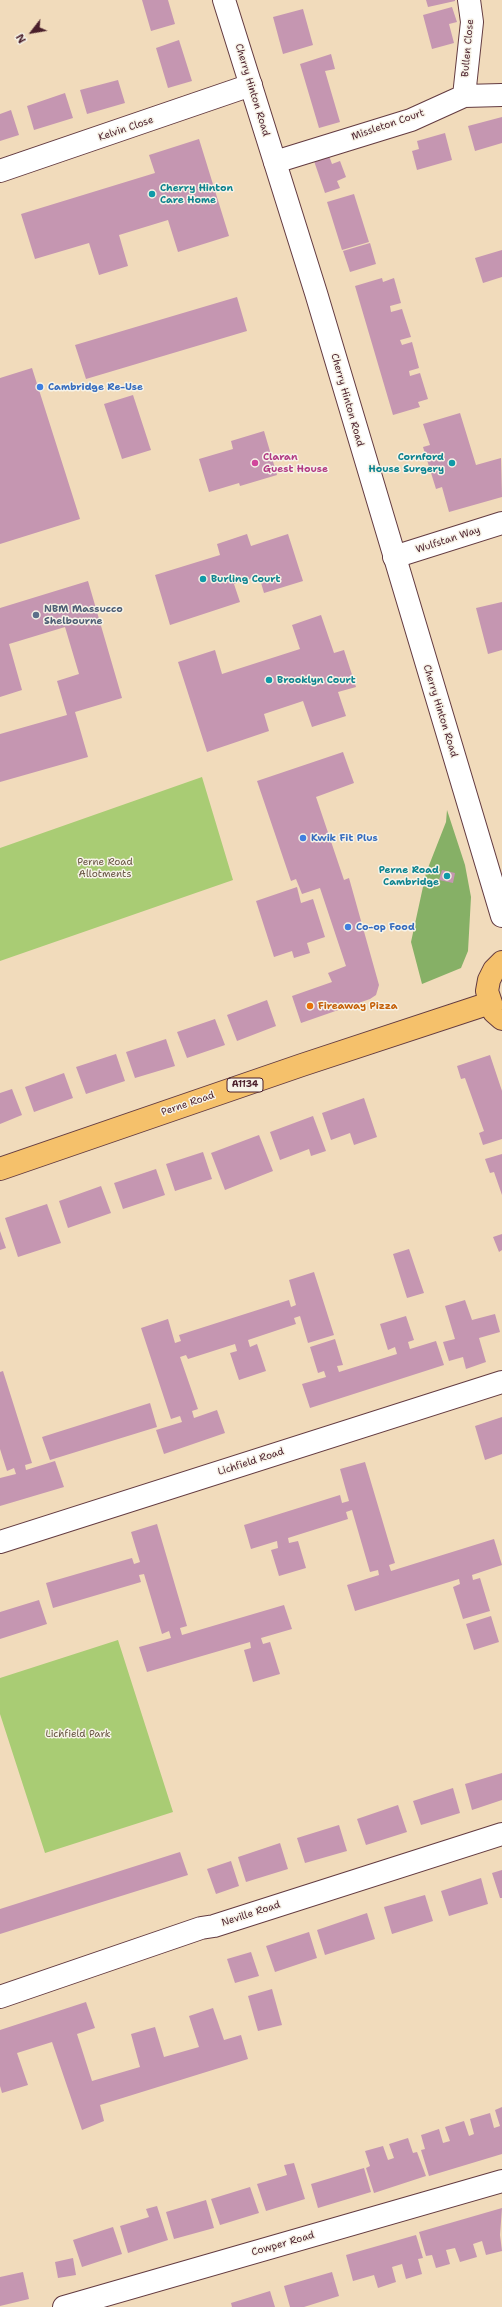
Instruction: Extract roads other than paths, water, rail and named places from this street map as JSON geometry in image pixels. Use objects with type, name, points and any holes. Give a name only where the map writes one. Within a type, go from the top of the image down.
[{"type":"main road","points":[[496,1011],[487,991],[488,980],[494,970],[502,962]]},
{"type":"main road","name":"Perne Road","points":[[0,1169],[294,1068],[496,1011]]},
{"type":"street","name":"Cherry Hinton Road","points":[[224,0],[275,162],[502,916]]},
{"type":"street","name":"Bullen Close","points":[[464,96],[472,22],[469,0]]},
{"type":"street","name":"Kelvin Close","points":[[0,170],[251,85]]},
{"type":"street","name":"Missleton Court","points":[[275,162],[411,120],[464,96],[502,95]]},
{"type":"street","name":"Wulfstan Way","points":[[394,557],[502,523]]},
{"type":"street","name":"Lichfield Road","points":[[0,1542],[502,1382]]},
{"type":"street","name":"Neville Road","points":[[0,1997],[201,1928],[214,1926],[502,1834]]},
{"type":"street","name":"Cowper Road","points":[[64,2307],[502,2181]]},
{"type":"place","name":"Cherry Hinton Care Home","points":[[152,194]]},
{"type":"place","name":"Cambridge Re-Use","points":[[40,387]]},
{"type":"place","name":"Claran Guest House","points":[[255,463]]},
{"type":"place","name":"Cornford House Surgery","points":[[452,463]]},
{"type":"place","name":"Burling Court","points":[[203,579]]},
{"type":"place","name":"NBM Massucco Shelbourne","points":[[36,615]]},
{"type":"place","name":"Brooklyn Court","points":[[269,680]]},
{"type":"place","name":"Kwik Fit Plus","points":[[303,838]]},
{"type":"place","name":"Perne Road Cambridge","points":[[447,876]]},
{"type":"place","name":"Co-op Food","points":[[348,927]]},
{"type":"place","name":"Fireaway Pizza","points":[[310,1006]]},
{"type":"park label","name":"Perne Road Allotments","points":[[105,868]]},
{"type":"park label","name":"Lichfield Park","points":[[78,1734]]}]
